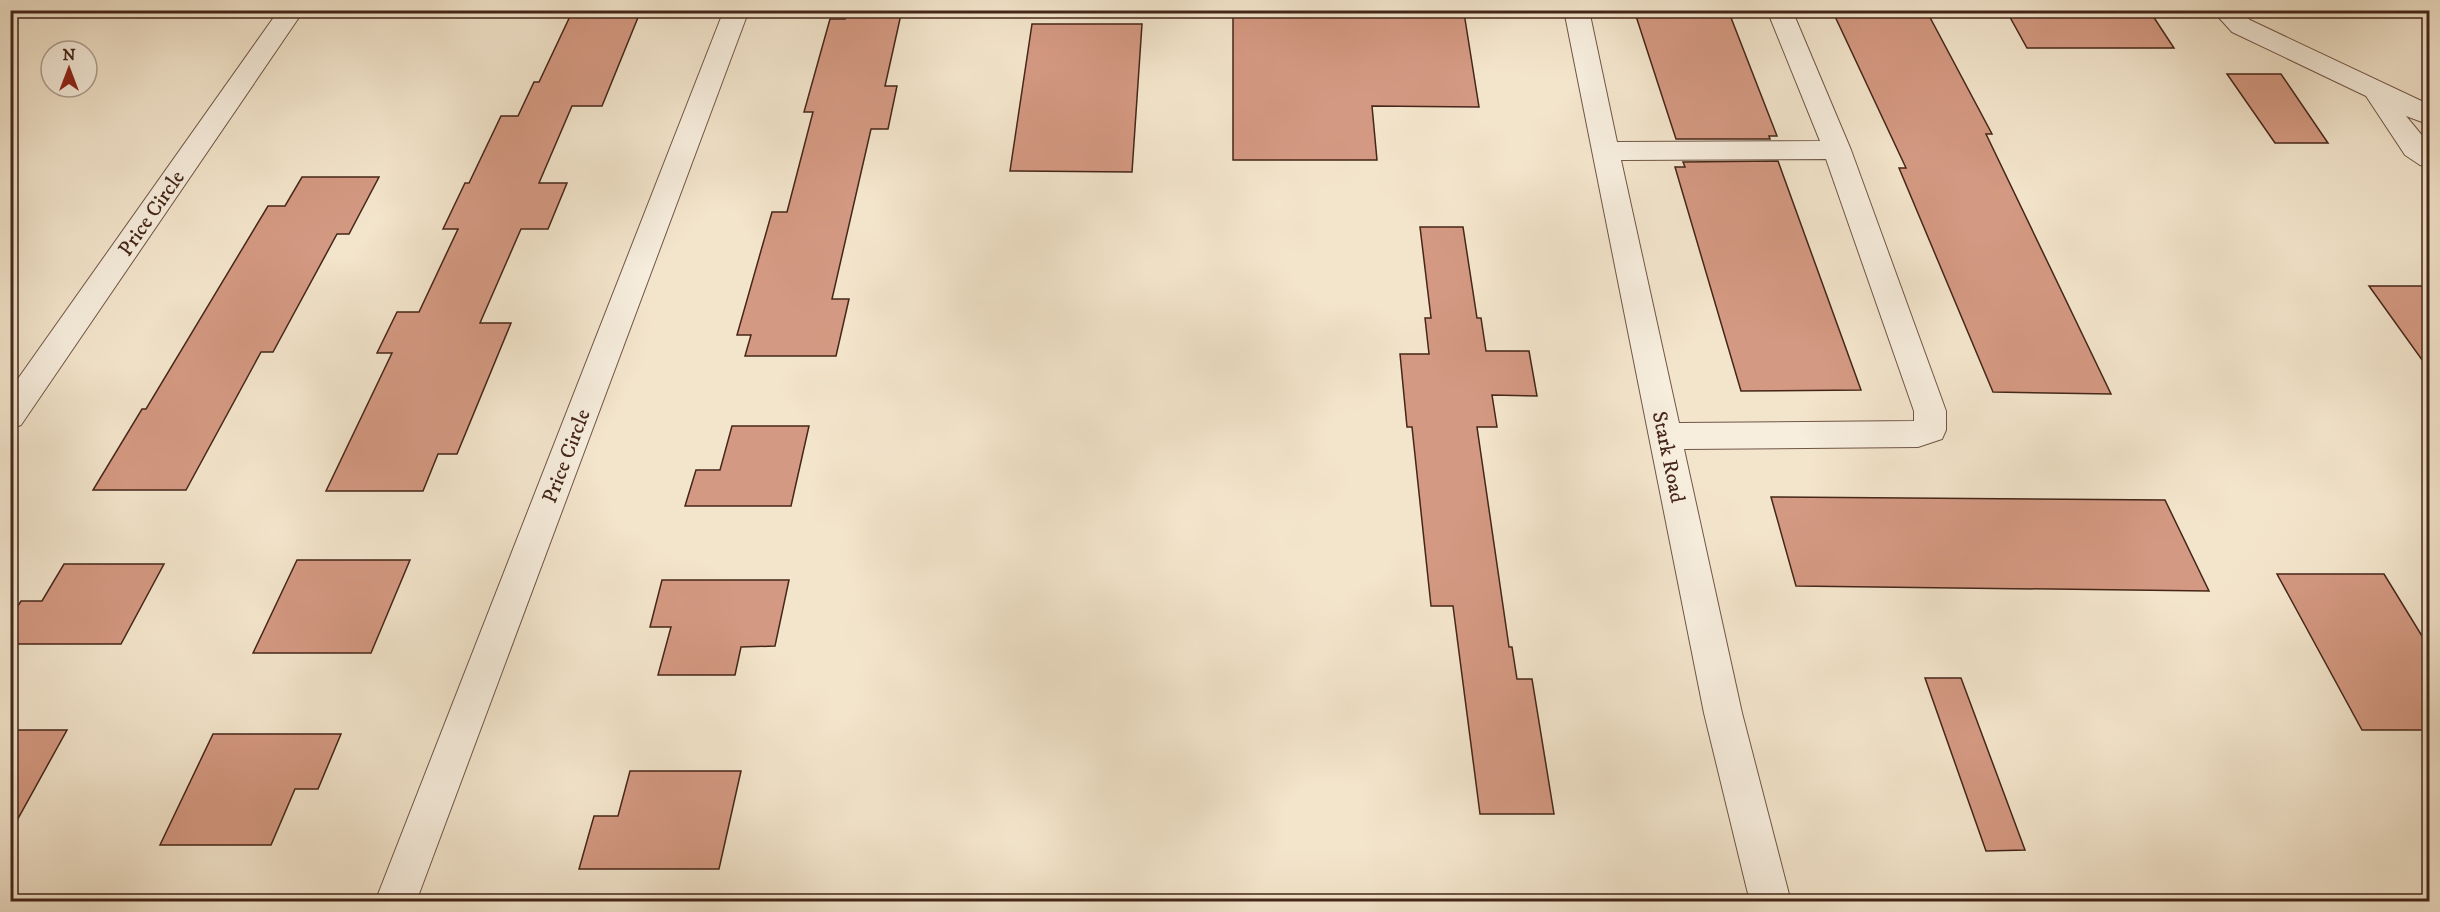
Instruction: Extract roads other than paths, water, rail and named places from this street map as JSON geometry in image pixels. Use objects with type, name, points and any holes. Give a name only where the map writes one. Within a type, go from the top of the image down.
[{"type":"street","name":"Price Circle","points":[[10,416],[292,10]]},
{"type":"street","name":"Price Circle","points":[[395,902],[737,10]]},
{"type":"street","name":"Stark Road","points":[[1575,10],[1724,713],[1771,902]]},
{"type":"street","points":[[1665,436],[1918,434],[1930,430],[1930,411],[1837,150],[1779,10]]},
{"type":"street","points":[[2224,10],[2241,26],[2430,116]]},
{"type":"street","points":[[2376,92],[2415,148],[2430,158]]},
{"type":"street","points":[[1605,151],[1837,150]]}]
